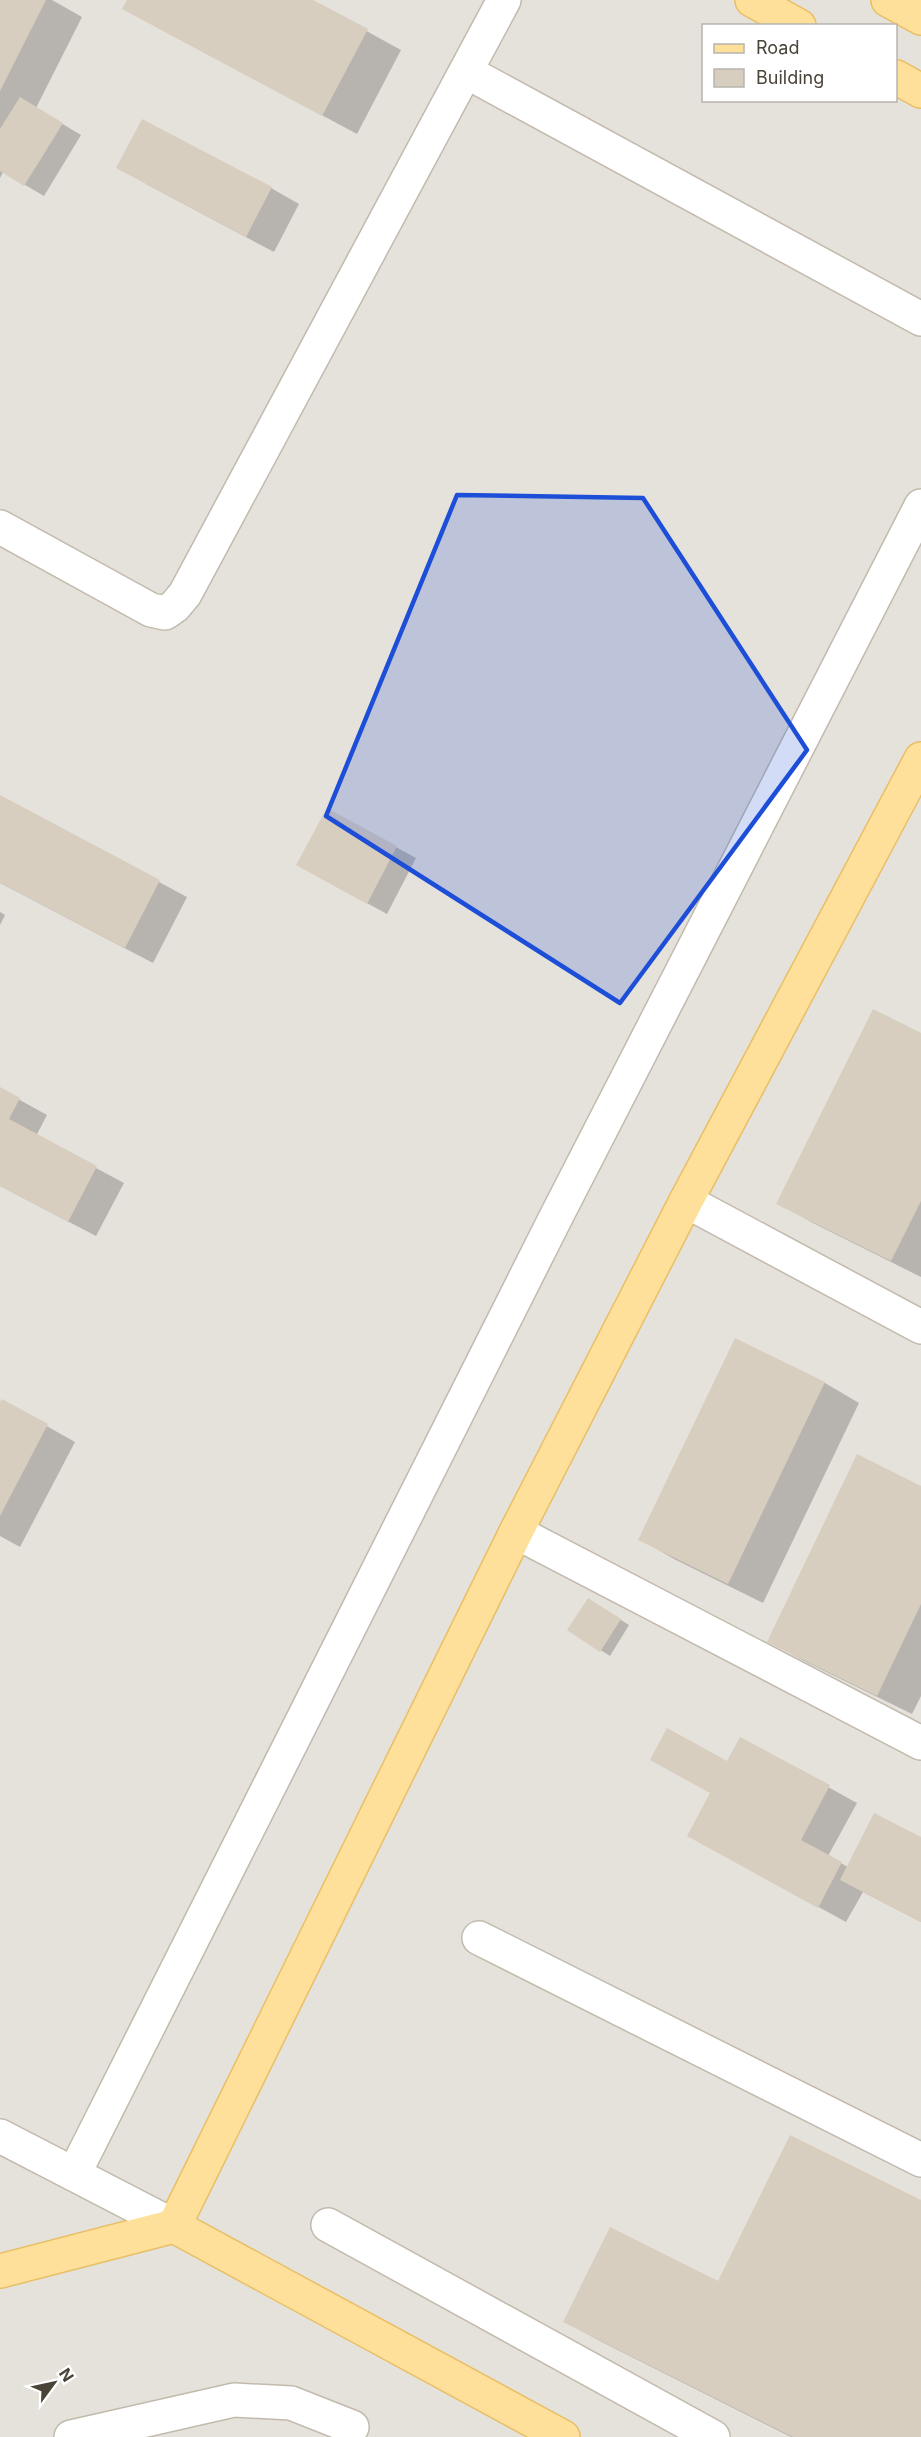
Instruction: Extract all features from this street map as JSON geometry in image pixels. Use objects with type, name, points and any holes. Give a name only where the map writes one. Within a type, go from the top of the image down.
[{"type":"main road","points":[[752,0],[795,24]]},
{"type":"main road","points":[[888,0],[921,18]]},
{"type":"main road","points":[[897,78],[921,91]]},
{"type":"main road","points":[[174,2226],[516,1532],[686,1201],[921,759]]},
{"type":"main road","points":[[0,2271],[174,2226],[563,2437]]},
{"type":"lane","points":[[0,527],[151,610],[165,613],[175,606],[185,594],[504,0]]},
{"type":"lane","points":[[467,72],[921,319]]},
{"type":"lane","points":[[74,2174],[563,1205],[921,506]]},
{"type":"lane","points":[[686,1201],[921,1327]]},
{"type":"lane","points":[[516,1532],[921,1743]]},
{"type":"lane","points":[[479,1938],[921,2160]]},
{"type":"lane","points":[[0,2136],[174,2226]]},
{"type":"lane","points":[[328,2225],[713,2437]]},
{"type":"lane","points":[[71,2437],[234,2400],[291,2403],[352,2427]]},
{"type":"highlighted area","points":[[457,495],[643,498],[807,750],[620,1003],[326,816]]},
{"type":"shaded area","points":[[0,0],[921,0],[921,2437],[0,2437]]},
{"type":"building","points":[[0,0],[46,0],[0,91]]},
{"type":"building","points":[[127,0],[313,0],[368,29],[322,116],[122,9]]},
{"type":"building","points":[[20,97],[63,123],[24,186],[0,171],[0,129]]},
{"type":"building","points":[[142,119],[272,187],[246,237],[116,168]]},
{"type":"building","points":[[0,795],[160,880],[125,948],[0,883]]},
{"type":"building","points":[[327,808],[397,846],[367,904],[296,865]]},
{"type":"building","points":[[873,1009],[921,1033],[921,1201],[891,1261],[776,1204]]},
{"type":"building","points":[[0,1087],[20,1098],[9,1119],[97,1166],[68,1222],[0,1186]]},
{"type":"building","points":[[735,1338],[825,1382],[728,1584],[638,1540]]},
{"type":"building","points":[[2,1399],[48,1424],[0,1516],[0,1402]]},
{"type":"building","points":[[857,1454],[921,1486],[921,1604],[877,1696],[767,1642]]},
{"type":"building","points":[[588,1598],[621,1619],[600,1652],[567,1630]]},
{"type":"building","points":[[667,1728],[727,1761],[740,1737],[830,1785],[801,1840],[842,1862],[818,1908],[687,1836],[710,1793],[650,1760]]},
{"type":"building","points":[[874,1813],[921,1837],[921,1922],[840,1880]]},
{"type":"building","points":[[790,2135],[921,2200],[921,2437],[793,2437],[563,2322],[610,2227],[718,2281]]}]
